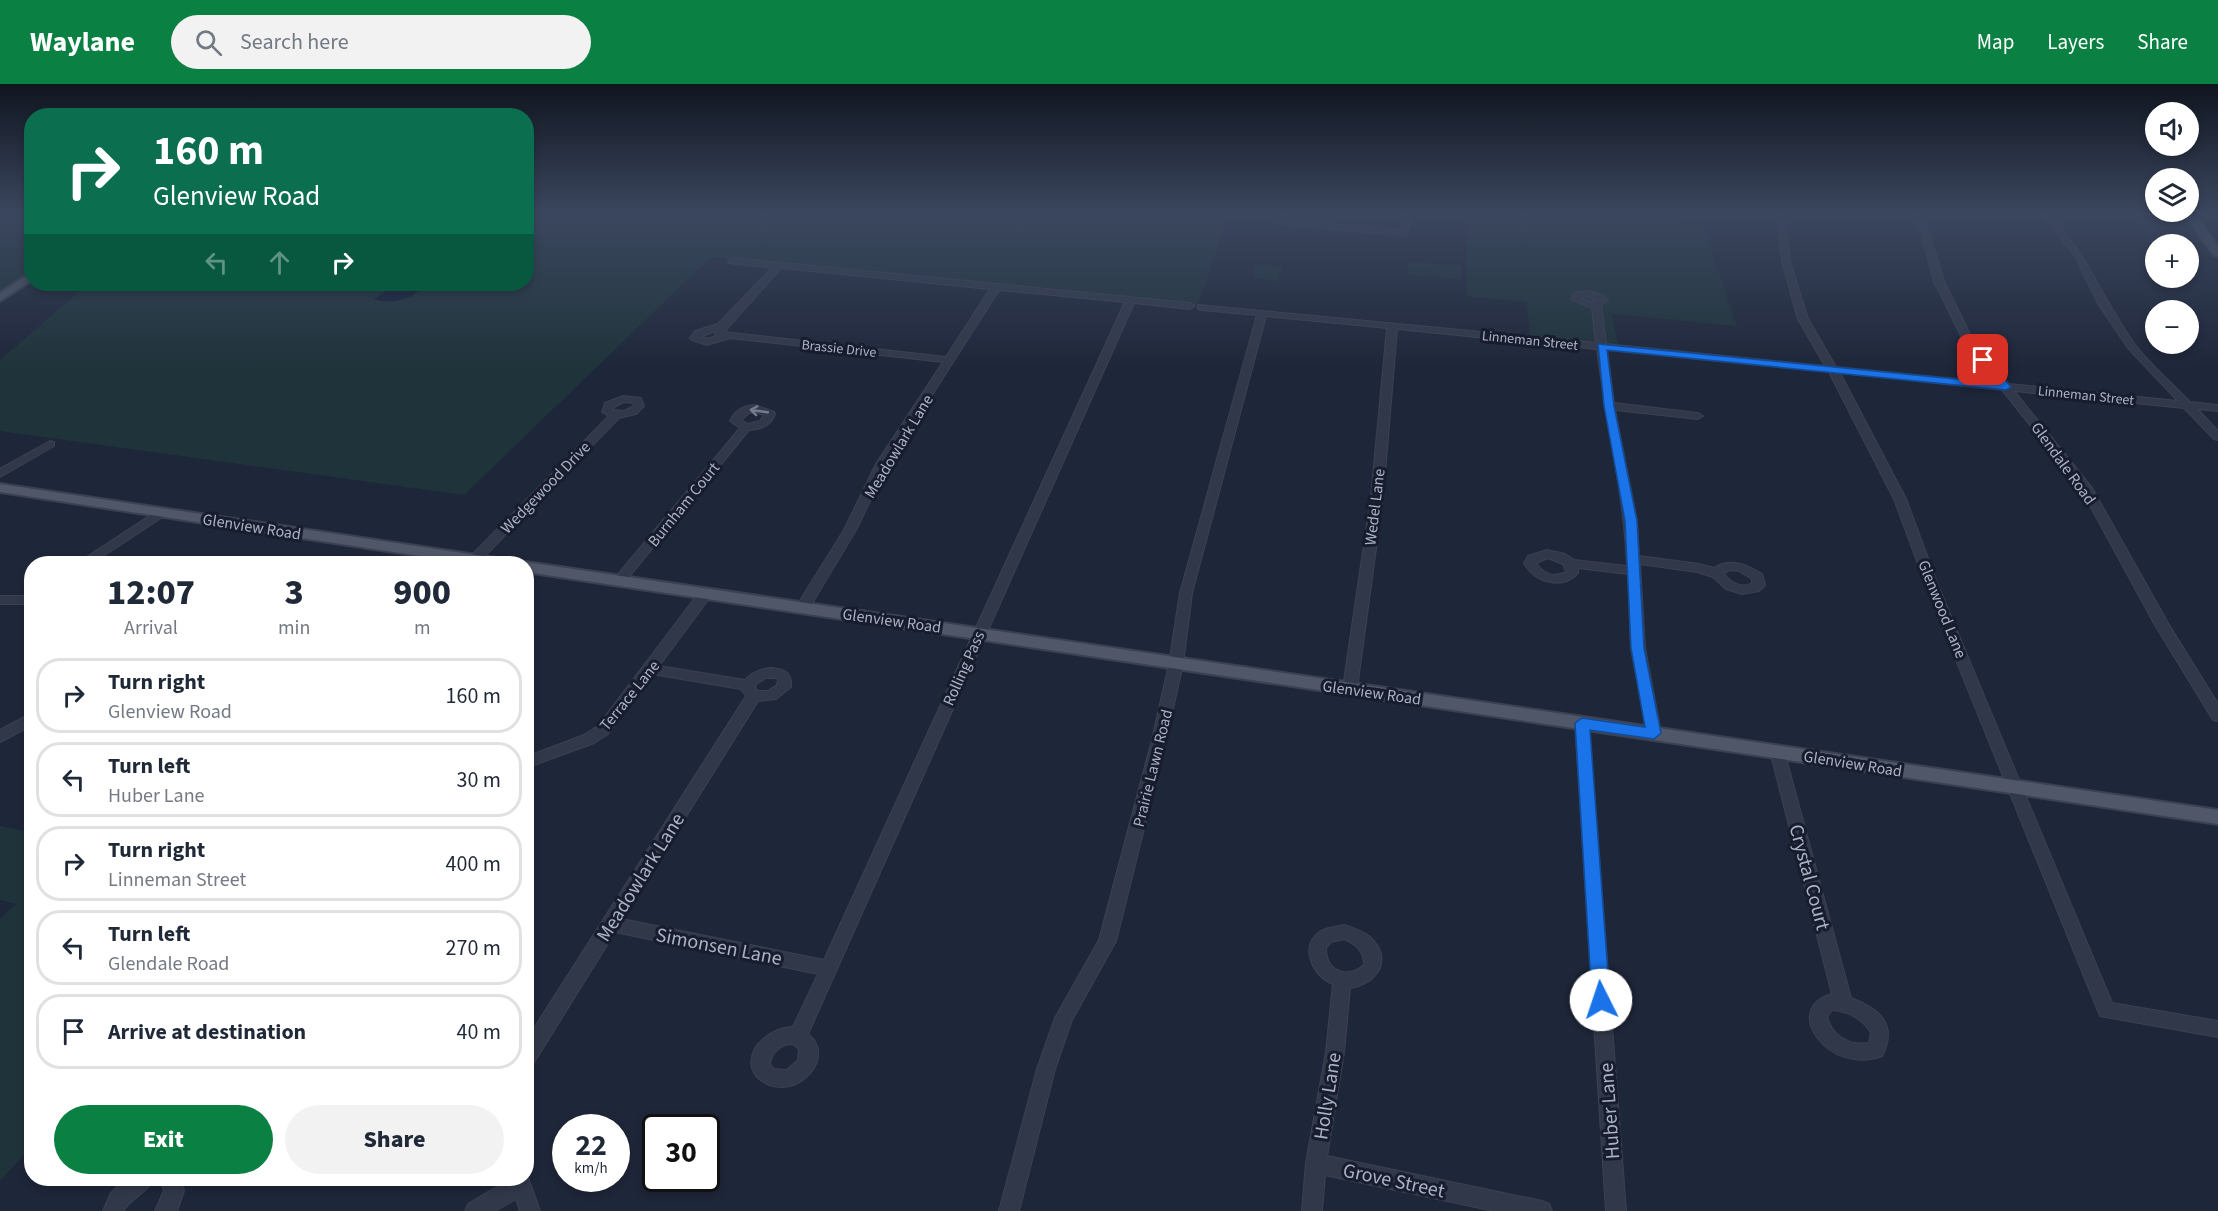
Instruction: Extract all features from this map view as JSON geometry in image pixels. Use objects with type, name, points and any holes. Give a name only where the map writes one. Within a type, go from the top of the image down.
[{"type":"main road","points":[[0,298],[24,281]]},
{"type":"main road","name":"Glenview Road","points":[[0,488],[422,556]]},
{"type":"main road","name":"Glenview Road","points":[[534,568],[2218,817]]},
{"type":"street","name":"Linneman Street","points":[[765,265],[2218,408]]},
{"type":"street","name":"Glenwood Lane","points":[[1787,265],[1803,319],[1851,402],[1900,499],[1933,588],[2106,1010],[2218,1029]]},
{"type":"street","name":"Glendale Road","points":[[1934,265],[1939,282],[1971,346],[2041,429],[2086,488],[2162,625],[2218,716]]},
{"type":"street","points":[[2084,265],[2104,305],[2131,345],[2185,405],[2218,437]]},
{"type":"street","name":"Brassie Drive","points":[[778,266],[723,330],[950,360]]},
{"type":"street","name":"Meadowlark Lane","points":[[803,607],[850,530],[882,464],[996,287]]},
{"type":"street","name":"Rolling Pass","points":[[798,1037],[1131,300]]},
{"type":"street","points":[[1596,305],[1609,406],[1626,486],[1634,565],[1638,648],[1654,733]]},
{"type":"street","name":"Prairie Lawn Road","points":[[1009,1211],[1046,1069],[1064,1018],[1107,941],[1160,740],[1176,664],[1186,593],[1262,313]]},
{"type":"street","name":"Wedel Lane","points":[[1350,688],[1377,497],[1392,326]]},
{"type":"street","points":[[1609,406],[1698,416]]},
{"type":"street","name":"Wedgewood Drive","points":[[478,556],[616,415]]},
{"type":"street","name":"Burnham Court","points":[[620,581],[746,427]]},
{"type":"street","points":[[0,474],[50,444]]},
{"type":"street","points":[[94,556],[160,513]]},
{"type":"street","points":[[1571,564],[1699,568],[1718,574]]},
{"type":"street","name":"Terrace Lane","points":[[534,760],[589,739],[603,730],[706,593]]},
{"type":"street","points":[[0,600],[24,600]]},
{"type":"street","name":"Meadowlark Lane","points":[[534,1045],[751,690],[650,669]]},
{"type":"street","points":[[0,737],[24,723]]},
{"type":"street","name":"Huber Lane","points":[[1582,723],[1616,1211]]},
{"type":"street","name":"Crystal Court","points":[[1777,751],[1843,1003]]},
{"type":"street","name":"Simonsen Lane","points":[[610,924],[828,968]]},
{"type":"street","name":"Holly Lane","points":[[1312,1211],[1316,1163],[1335,1052],[1342,980]]},
{"type":"street","name":"Grove Street","points":[[1316,1163],[1542,1211]]},
{"type":"street","points":[[113,1211],[119,1198],[132,1186]]},
{"type":"street","points":[[165,1211],[175,1193],[175,1186]]},
{"type":"street","points":[[475,1211],[515,1186]]},
{"type":"street","points":[[522,1186],[530,1211]]},
{"type":"shaded area","points":[[0,265],[24,265],[24,274],[0,293]]},
{"type":"shaded area","points":[[534,265],[703,265],[464,495],[0,431],[0,360],[80,291],[534,291]]},
{"type":"shaded area","points":[[788,265],[1211,265],[1198,305]]},
{"type":"shaded area","points":[[1268,265],[1282,267],[1278,281],[1254,278],[1254,266]]},
{"type":"shaded area","points":[[1408,265],[1461,266],[1461,279],[1407,275]]},
{"type":"shaded area","points":[[1467,265],[1716,265],[1737,326],[1612,314],[1618,345],[1530,337],[1527,302],[1467,296]]},
{"type":"shaded area","points":[[0,826],[24,831],[24,1155],[0,1181],[0,919],[16,904],[0,900]]},
{"type":"water","points":[[418,291],[409,297],[398,300],[374,299],[385,292]]},
{"type":"route","points":[[1601,1000],[1582,723],[1654,733],[1638,648],[1631,521],[1609,406],[1601,346],[2006,387],[1983,360]]}]
